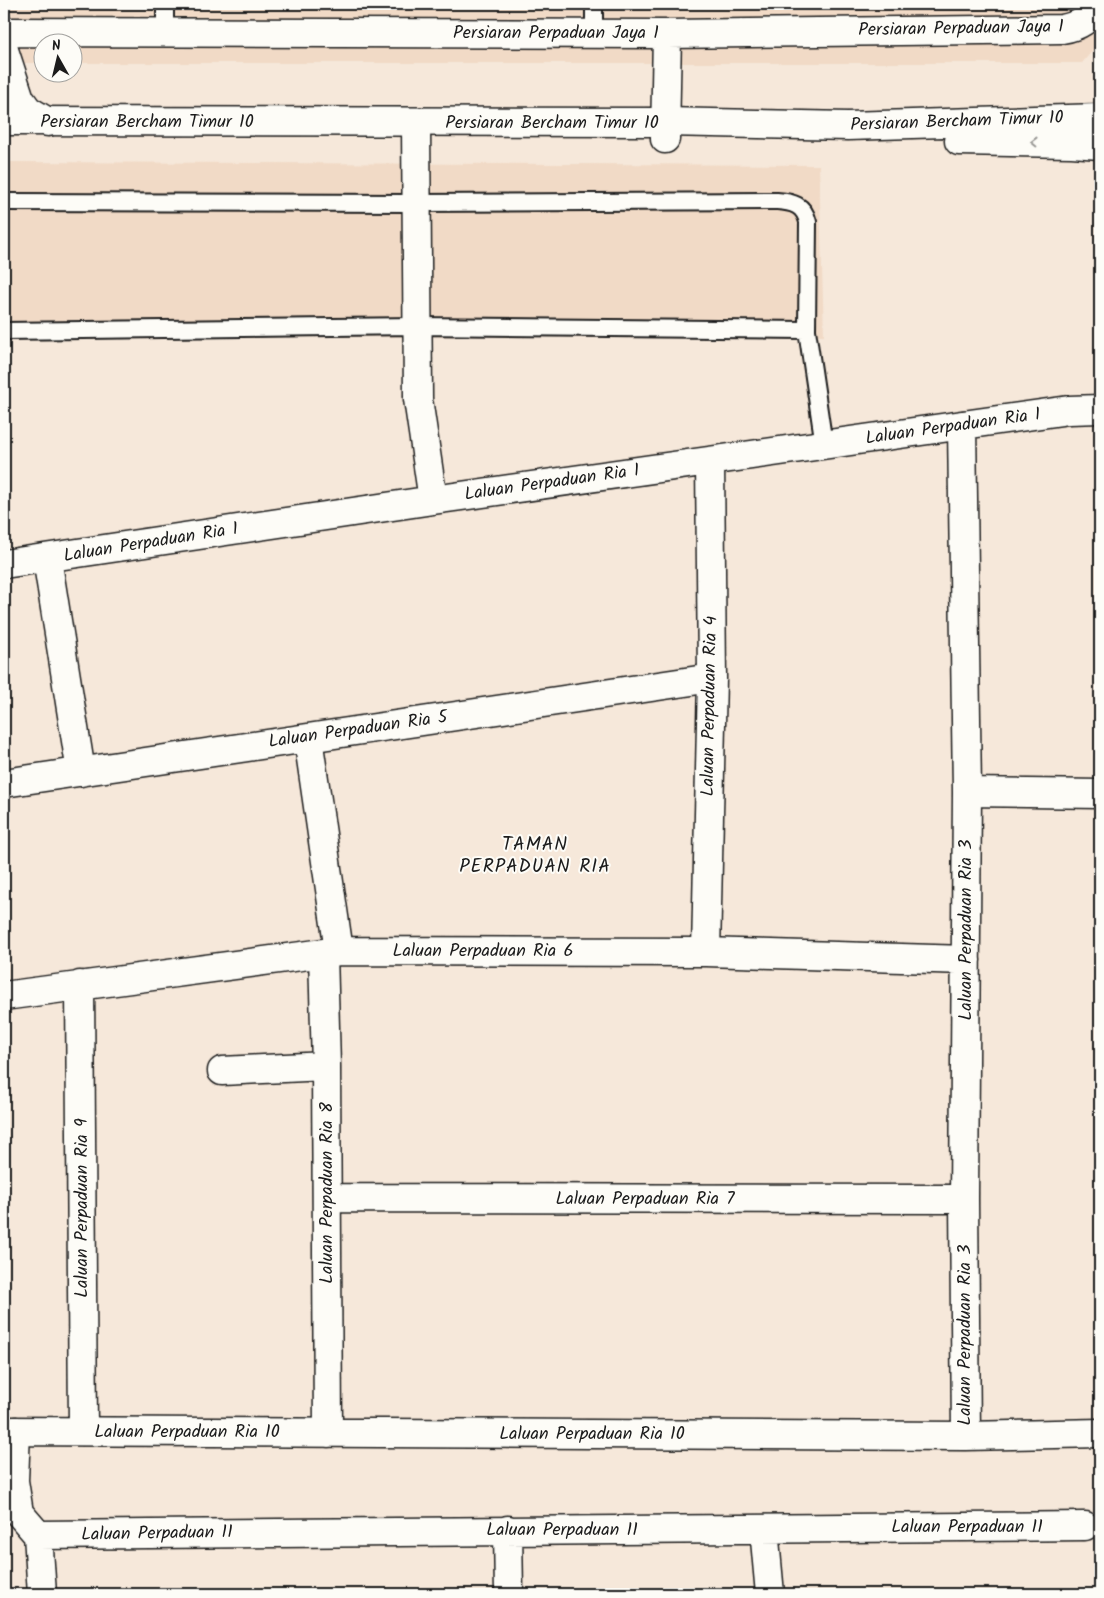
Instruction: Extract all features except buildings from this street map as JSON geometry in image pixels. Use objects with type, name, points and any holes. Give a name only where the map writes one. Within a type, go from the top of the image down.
[{"type":"street","name":"Persiaran Perpaduan Jaya 1","points":[[4,32],[667,34],[1062,28],[1075,27],[1085,21],[1096,4]]},
{"type":"street","points":[[665,131],[667,34]]},
{"type":"street","points":[[4,50],[20,99],[28,110],[48,122]]},
{"type":"street","points":[[967,124],[1100,108]]},
{"type":"street","name":"Persiaran Bercham Timur 10","points":[[4,136],[416,131],[665,131],[967,124],[1100,118]]},
{"type":"street","name":"Persiaran Bercham Timur 10","points":[[4,121],[416,131]]},
{"type":"street","points":[[416,131],[418,400],[433,500]]},
{"type":"street","name":"Persiaran Bercham Timur 10","points":[[665,131],[1100,145]]},
{"type":"street","points":[[1072,143],[1100,140]]},
{"type":"street","name":"Laluan Perpaduan Ria 1","points":[[4,564],[433,500],[962,425],[1069,410],[1100,409]]},
{"type":"street","name":"Laluan Perpaduan Ria 3","points":[[962,425],[966,792],[964,1199],[966,1436]]},
{"type":"street","name":"Laluan Perpaduan Ria 4","points":[[706,952],[712,678],[710,461]]},
{"type":"street","points":[[47,558],[81,772]]},
{"type":"street","name":"Laluan Perpaduan Ria 5","points":[[4,784],[712,678]]},
{"type":"street","name":"Laluan Perpaduan Ria 8","points":[[308,738],[331,952],[326,1066],[328,1433]]},
{"type":"street","points":[[966,792],[1100,794]]},
{"type":"street","name":"Laluan Perpaduan Ria 6","points":[[4,996],[331,952],[706,952],[966,960]]},
{"type":"street","name":"Laluan Perpaduan Ria 9","points":[[80,986],[84,1432]]},
{"type":"street","points":[[222,1071],[326,1066]]},
{"type":"street","name":"Laluan Perpaduan Ria 7","points":[[327,1198],[964,1199]]},
{"type":"street","points":[[10,1431],[19,1513],[38,1535],[42,1594]]},
{"type":"street","name":"Laluan Perpaduan Ria 10","points":[[10,1431],[966,1436],[1100,1433]]},
{"type":"street","name":"Laluan Perpaduan 11","points":[[38,1535],[1085,1526]]},
{"type":"street","points":[[764,1529],[770,1594]]},
{"type":"street","points":[[508,1530],[509,1594]]},
{"type":"lane","points":[[165,4],[165,33]]},
{"type":"lane","points":[[594,4],[594,33]]},
{"type":"lane","points":[[4,202],[416,203],[768,201],[795,203],[806,214],[808,222],[808,330],[824,445]]},
{"type":"lane","points":[[4,331],[416,326],[808,330]]},
{"type":"shaded area","points":[[4,4],[1100,4],[1100,42],[1082,63],[82,63],[82,32],[32,32],[32,63],[4,63]]},
{"type":"shaded area","points":[[4,162],[819,165],[824,335],[4,338]]},
{"type":"district","name":"TAMAN PERPADUAN RIA","points":[[535,856]]}]
